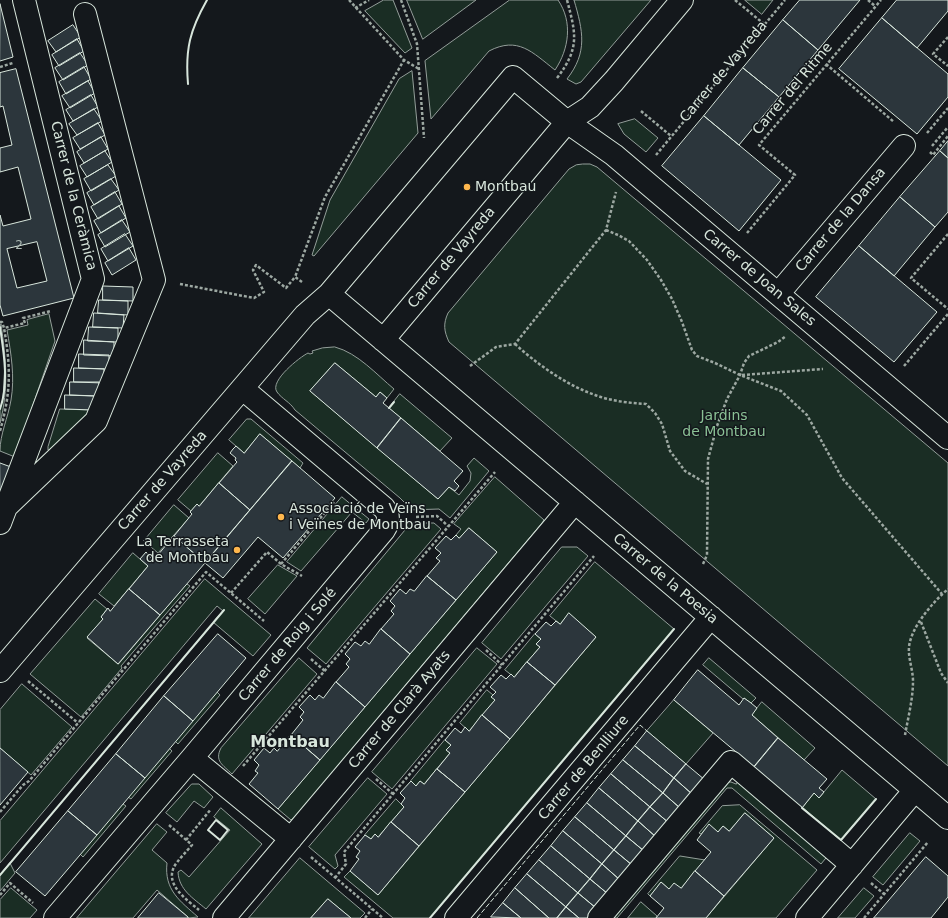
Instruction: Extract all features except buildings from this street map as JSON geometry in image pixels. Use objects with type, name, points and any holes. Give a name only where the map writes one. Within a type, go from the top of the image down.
[{"type":"street","name":"Carrer de la Ceràmica","points":[[4,514],[93,279],[24,0]]},
{"type":"street","name":"Carrer de Vayreda","points":[[383,340],[567,122],[590,107],[614,81],[682,0]]},
{"type":"street","points":[[4,514],[96,421],[154,280],[85,14]]},
{"type":"street","name":"Carrer de Vayreda","points":[[0,671],[305,315],[329,294],[513,77],[567,122]]},
{"type":"street","name":"Carrer de Joan Sales","points":[[567,122],[614,155],[778,294],[944,426]]},
{"type":"street","name":"Carrer de la Dansa","points":[[778,294],[904,146]]},
{"type":"street","points":[[329,294],[383,340]]},
{"type":"street","name":"Carrer de la Poesia","points":[[383,340],[948,818]]},
{"type":"street","name":"Carrer de Roig i Solé","points":[[55,918],[384,530],[389,519],[384,508],[243,389]]},
{"type":"street","name":"Carrer de Clarà Ayats","points":[[224,918],[575,502]]},
{"type":"street","name":"Carrer de Benlliure","points":[[456,918],[711,617]]},
{"type":"street","points":[[192,758],[291,839]]},
{"type":"street","points":[[599,918],[731,762],[859,872]]},
{"type":"street","points":[[807,918],[859,872],[915,790]]},
{"type":"path","points":[[349,0],[404,60],[420,70]]},
{"type":"path","points":[[355,8],[369,0]]},
{"type":"path","points":[[401,0],[417,44],[424,139]]},
{"type":"path","points":[[560,74],[567,65],[572,54],[574,41],[573,24],[567,0]]},
{"type":"path","points":[[735,0],[764,24]]},
{"type":"path","name":"Carrer de Vayreda","points":[[653,157],[785,0]]},
{"type":"path","points":[[868,0],[875,6]]},
{"type":"path","name":"Carrer del Ritme","points":[[746,234],[795,175],[759,145],[880,0]]},
{"type":"path","points":[[948,36],[933,54],[948,66]]},
{"type":"path","points":[[154,280],[254,298],[264,292],[253,270],[256,265],[286,288],[295,277],[325,197],[404,60]]},
{"type":"path","points":[[826,64],[896,123]]},
{"type":"path","points":[[932,127],[948,108]]},
{"type":"path","points":[[641,111],[671,136]]},
{"type":"path","points":[[948,127],[928,150],[933,155],[948,136]]},
{"type":"path","points":[[470,366],[496,347],[515,344],[606,230],[618,187]]},
{"type":"path","points":[[606,230],[628,241],[647,260],[672,299],[692,350],[697,356],[781,391],[807,415],[842,478],[942,594]]},
{"type":"path","points":[[948,234],[911,278],[948,309]]},
{"type":"path","points":[[295,277],[303,283]]},
{"type":"path","points":[[4,328],[24,323],[23,318],[51,311],[53,317]]},
{"type":"path","points":[[904,367],[948,314]]},
{"type":"path","points":[[0,322],[2,322],[4,328],[9,364],[9,392],[0,431]]},
{"type":"path","points":[[703,564],[707,555],[708,459],[717,426],[740,375],[744,362],[749,356],[778,342],[790,331]]},
{"type":"path","points":[[515,344],[531,358],[555,374],[584,390],[607,399],[632,404],[646,404],[655,413],[662,424],[670,451],[685,471],[707,484]]},
{"type":"path","points":[[740,375],[825,368]]},
{"type":"path","points":[[239,771],[495,472]]},
{"type":"path","points":[[281,564],[337,498]]},
{"type":"path","points":[[414,517],[437,516],[448,526]]},
{"type":"path","points":[[232,593],[267,552],[281,564],[302,576]]},
{"type":"path","points":[[335,878],[346,864],[344,852],[594,556]]},
{"type":"path","points":[[0,812],[23,785],[30,781],[206,572],[264,621]]},
{"type":"path","points":[[905,735],[913,692],[909,649],[911,637],[930,607],[942,594],[948,590]]},
{"type":"path","points":[[920,621],[941,673],[948,683]]},
{"type":"path","points":[[482,647],[502,664]]},
{"type":"path","points":[[307,656],[325,671]]},
{"type":"path","points":[[23,676],[78,723]]},
{"type":"path","points":[[373,777],[393,794]]},
{"type":"path","points":[[186,840],[208,813]]},
{"type":"path","points":[[172,828],[192,845],[174,867],[173,880],[175,887],[180,894],[200,912]]},
{"type":"path","points":[[864,918],[928,842]]},
{"type":"path","points":[[308,854],[383,918]]},
{"type":"path","points":[[859,872],[884,894]]},
{"type":"path","points":[[0,895],[10,884],[36,905]]},
{"type":"path","points":[[365,918],[372,909]]},
{"type":"green space","points":[[384,0],[393,0],[412,48],[405,53],[365,11]]},
{"type":"green space","points":[[407,0],[476,0],[423,39]]},
{"type":"green space","points":[[510,0],[558,0],[566,17],[567,35],[566,44],[560,62],[555,70],[532,52],[524,48],[508,45],[499,47],[489,51],[431,119],[425,61]]},
{"type":"green space","points":[[574,0],[651,0],[581,82],[576,84],[567,79],[578,60],[582,41],[580,22]]},
{"type":"green space","points":[[745,0],[773,0],[762,14]]},
{"type":"green space","points":[[412,71],[418,133],[314,256],[312,255],[330,200],[399,79]]},
{"type":"green space","points":[[635,119],[658,138],[646,152],[624,134],[618,124]]},
{"type":"green space","name":"Jardins de Montbau","points":[[590,164],[597,167],[948,463],[948,766],[449,342],[445,328],[445,321],[448,313],[569,169],[576,165]]},
{"type":"green space","points":[[49,314],[55,341],[15,457],[0,451],[1,438],[10,407],[13,383],[7,330],[28,325],[27,320]]},
{"type":"green space","points":[[1,324],[4,349],[5,361],[0,327]]},
{"type":"green space","points":[[335,347],[352,354],[394,389],[387,398],[380,392],[376,397],[335,363],[310,391],[438,499],[449,487],[459,495],[470,481],[471,473],[467,466],[474,458],[489,471],[450,518],[439,509],[408,510],[405,503],[400,498],[295,410],[277,392],[277,382],[281,376],[299,359],[308,353],[313,353],[312,351],[322,348]]},
{"type":"green space","points":[[5,361],[6,386],[0,423],[0,409],[3,399]]},
{"type":"green space","points":[[400,394],[452,438],[440,451],[389,408]]},
{"type":"green space","points":[[60,409],[92,410],[51,451],[48,450],[48,447]]},
{"type":"green space","points":[[247,419],[251,419],[303,463],[300,468],[260,434],[244,453],[229,440]]},
{"type":"green space","points":[[218,453],[233,466],[199,506],[197,504],[191,511],[178,500]]},
{"type":"green space","points":[[495,477],[544,520],[291,820],[278,809],[497,552],[469,528],[459,538],[456,535],[461,529],[454,524]]},
{"type":"green space","points":[[342,497],[369,519],[366,523],[352,512],[301,571],[287,562]]},
{"type":"green space","points":[[174,505],[189,518],[158,553],[144,541]]},
{"type":"green space","points":[[408,523],[434,523],[441,529],[326,664],[307,648],[405,530]]},
{"type":"green space","points":[[562,547],[577,547],[588,556],[501,659],[482,643]]},
{"type":"green space","points":[[133,553],[148,566],[114,606],[99,594]]},
{"type":"green space","points":[[595,562],[674,629],[430,918],[393,918],[344,877],[350,871],[378,895],[596,637],[569,614],[560,624],[550,616]]},
{"type":"green space","points":[[278,565],[297,576],[265,614],[248,599]]},
{"type":"green space","points":[[205,579],[271,635],[253,656],[213,622],[223,611],[217,606],[0,863],[0,821]]},
{"type":"green space","points":[[187,584],[190,586],[121,666],[122,668],[81,717],[30,674],[95,599],[107,609],[101,617],[103,619],[87,638],[118,664]]},
{"type":"green space","points":[[535,634],[541,639],[536,644],[540,647],[514,677],[505,670]]},
{"type":"green space","points":[[477,648],[497,664],[392,789],[372,772]]},
{"type":"green space","points":[[299,658],[317,674],[232,774],[219,760],[218,756],[221,748]]},
{"type":"green space","points":[[709,658],[756,698],[751,703],[744,698],[743,699],[703,665]]},
{"type":"green space","points":[[22,684],[72,727],[31,775],[0,748],[0,710]]},
{"type":"green space","points":[[487,690],[493,695],[492,697],[495,700],[469,731],[460,723]]},
{"type":"green space","points":[[217,692],[220,695],[178,744],[175,741]]},
{"type":"green space","points":[[674,700],[713,733],[686,764],[647,731]]},
{"type":"green space","points":[[762,702],[815,748],[804,760],[752,715]]},
{"type":"green space","points":[[445,740],[451,745],[446,750],[450,753],[424,784],[420,781],[416,786],[411,781]]},
{"type":"green space","points":[[169,748],[172,751],[131,799],[128,797]]},
{"type":"green space","points":[[751,764],[802,808],[814,793],[819,798],[842,770],[876,799],[838,843],[749,767]]},
{"type":"green space","points":[[368,778],[387,794],[335,855],[338,866],[335,869],[309,847]]},
{"type":"green space","points":[[740,778],[830,853],[821,864],[732,788],[727,788],[617,918],[612,918],[726,782],[736,784]]},
{"type":"green space","points":[[192,784],[199,784],[213,797],[204,808],[194,801],[177,822],[166,813]]},
{"type":"green space","points":[[396,799],[404,807],[378,837],[375,834],[371,839],[365,835]]},
{"type":"green space","points":[[123,804],[126,806],[83,857],[80,854]]},
{"type":"green space","points":[[740,805],[817,870],[776,918],[706,918],[774,838],[745,813],[729,831],[723,826],[718,832],[709,825],[701,834],[699,833],[722,806]]},
{"type":"green space","points":[[221,808],[262,844],[206,909],[184,889],[178,872],[181,870],[189,877],[230,830],[214,817]]},
{"type":"green space","points":[[157,824],[167,832],[152,850],[167,863],[168,881],[179,900],[198,917],[188,918],[157,890],[133,918],[77,918]]},
{"type":"green space","points":[[910,833],[920,841],[883,885],[873,877]]},
{"type":"green space","points":[[680,856],[705,860],[681,888],[669,889],[661,882],[650,896],[648,894]]},
{"type":"green space","points":[[300,858],[365,913],[360,918],[351,918],[328,899],[311,918],[249,918]]},
{"type":"green space","points":[[10,863],[15,873],[0,891],[0,875]]},
{"type":"green space","points":[[11,888],[37,910],[30,918],[0,918],[0,900]]},
{"type":"green space","points":[[864,888],[874,896],[855,918],[838,918]]},
{"type":"green space","points":[[641,902],[657,916],[656,918],[628,918]]},
{"type":"fence","points":[[477,918],[640,725],[647,731]]},
{"type":"wall","points":[[188,84],[187,60],[190,40],[196,21],[207,0]]},
{"type":"wall","points":[[0,327],[5,368],[3,399],[0,409]]},
{"type":"wall","points":[[389,408],[394,402]]},
{"type":"wall","points":[[0,875],[224,610]]},
{"type":"wall","points":[[430,918],[674,629]]},
{"type":"wall","points":[[802,808],[841,840],[876,799]]},
{"type":"wall","points":[[216,820],[228,830],[220,840],[208,830],[216,820]]},
{"type":"place","name":"Montbau","points":[[467,187]]},
{"type":"place","name":"Associació de Veïns i Veïnes de Montbau","points":[[281,517]]},
{"type":"place","name":"La Terrasseta de Montbau","points":[[237,550]]},
{"type":"district","name":"Montbau","points":[[290,743]]}]
